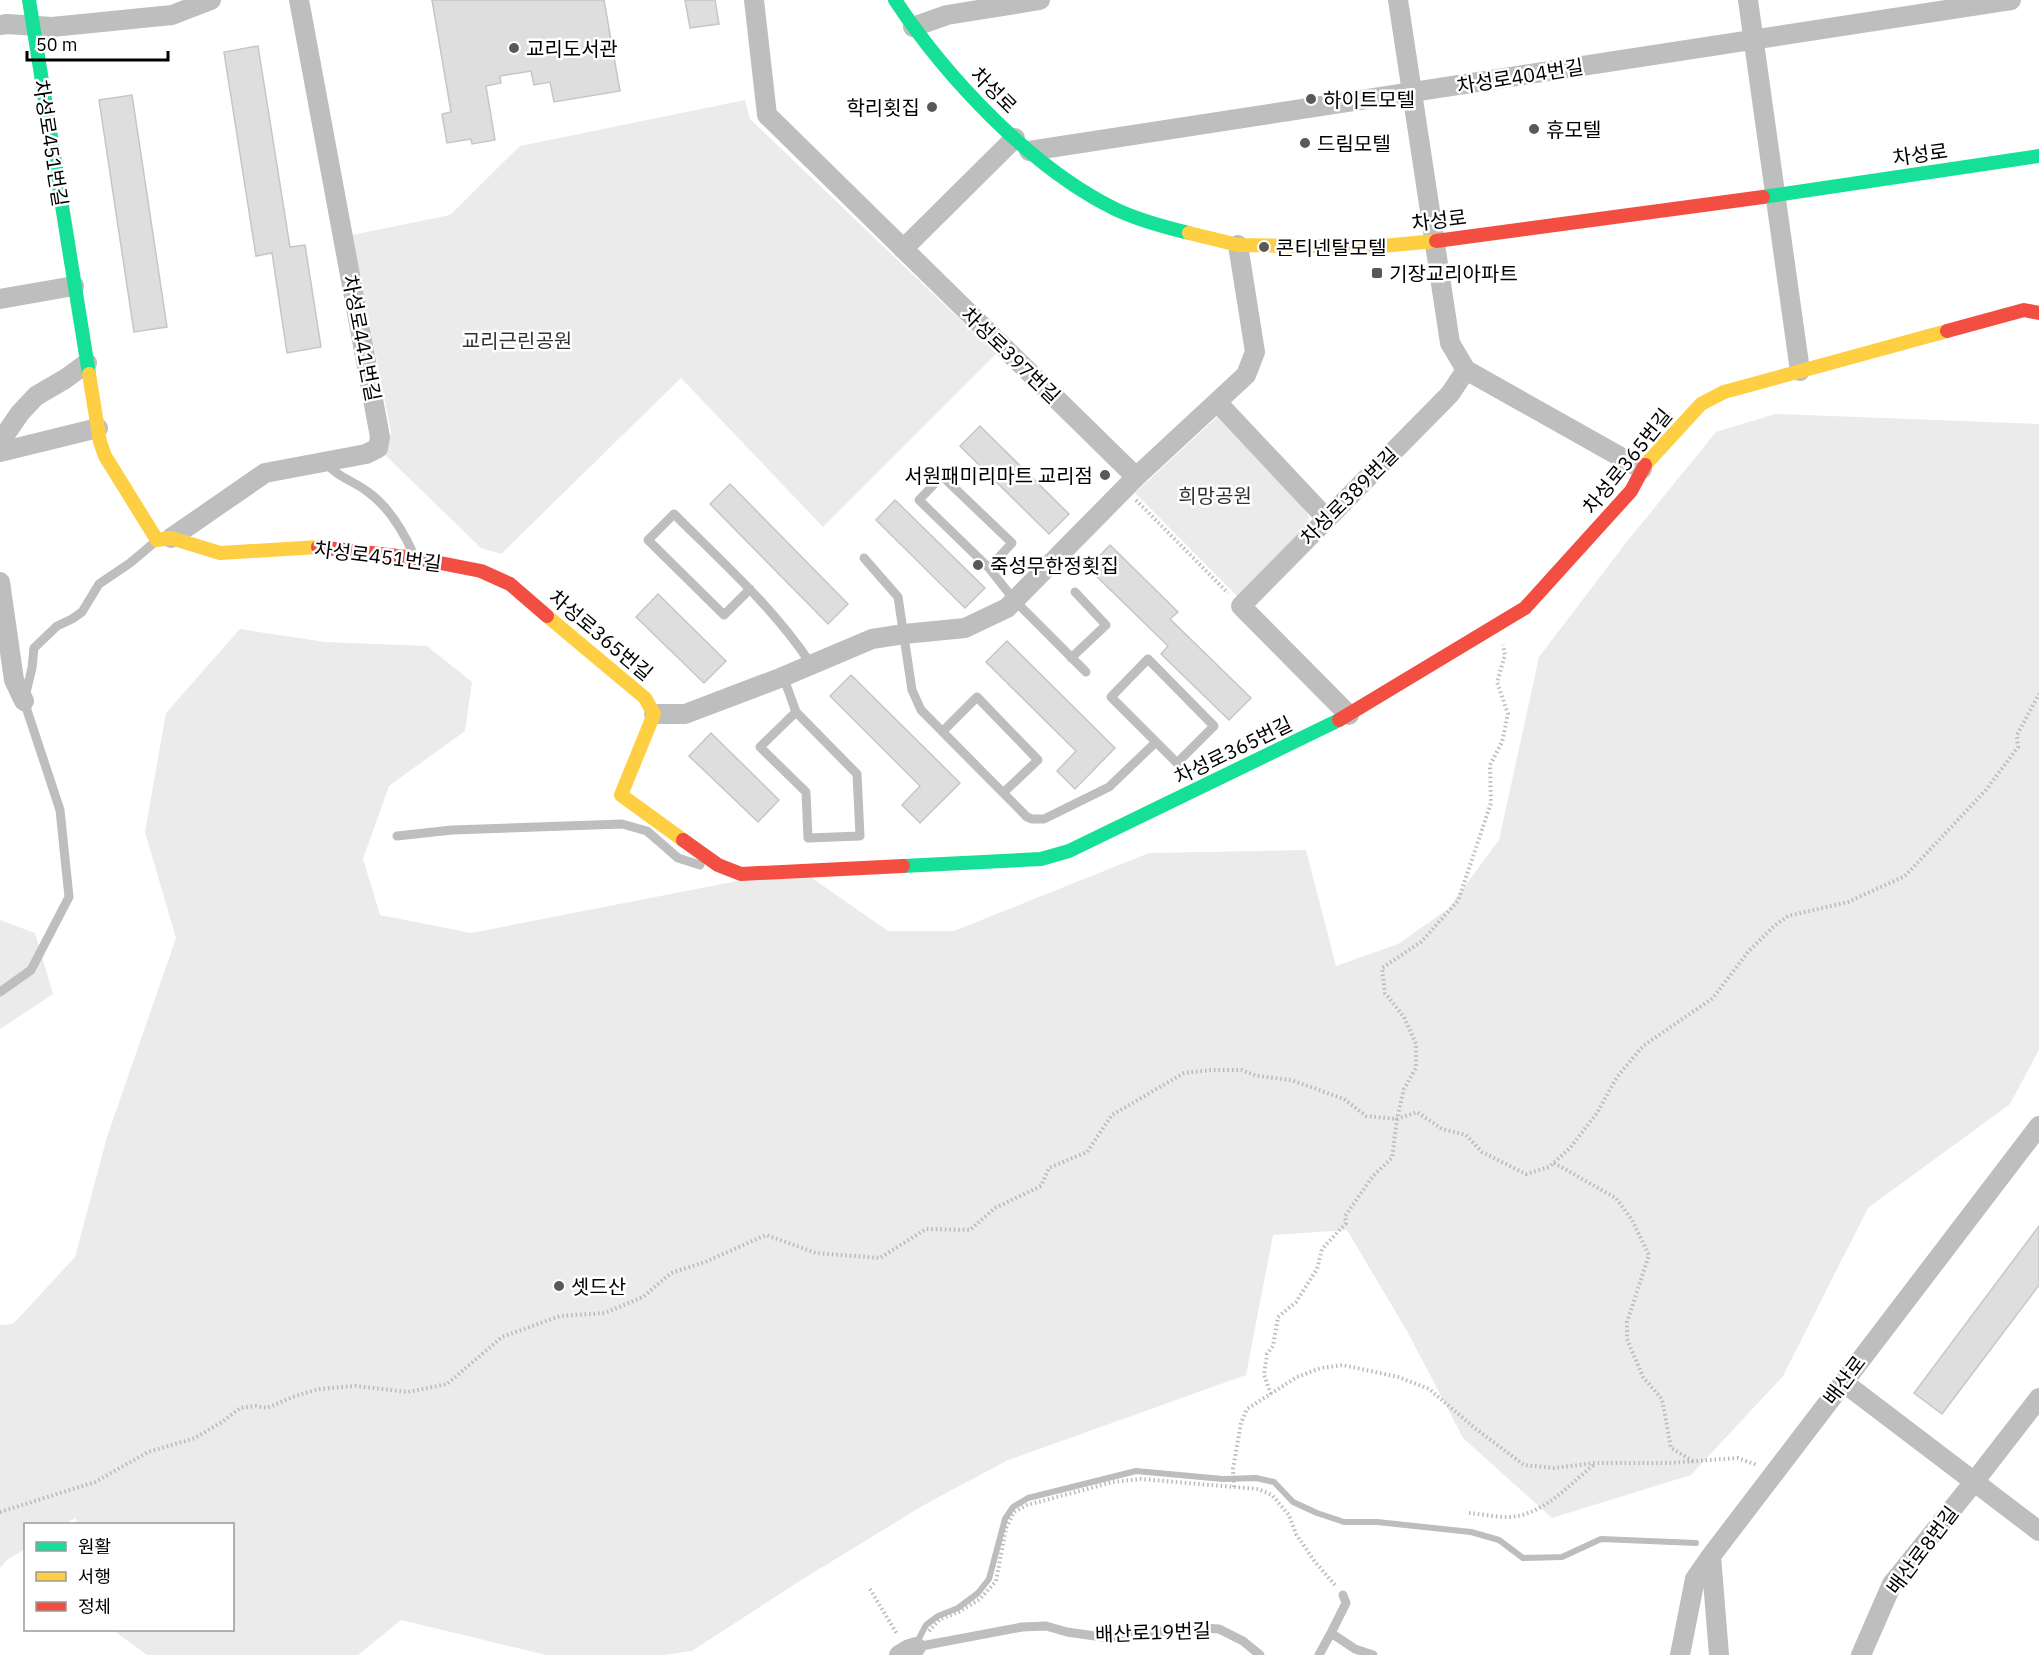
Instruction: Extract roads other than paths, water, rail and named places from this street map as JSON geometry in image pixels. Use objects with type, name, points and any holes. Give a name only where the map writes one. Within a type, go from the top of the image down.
[{"type":"street","name":"차성로451번길","points":[[29,0],[100,442],[105,456],[164,539],[220,553],[318,547],[415,558],[481,571],[510,584]]},
{"type":"street","points":[[0,25],[52,27],[211,0]]},
{"type":"street","name":"차성로441번길","points":[[164,539],[265,473],[366,454],[378,448],[380,437],[299,0]]},
{"type":"street","name":"차성로397번길","points":[[754,0],[767,115],[903,249],[1130,483]]},
{"type":"street","name":"차성로","points":[[895,0],[948,71],[1022,144],[1066,180],[1116,210],[1167,228],[1238,245],[1371,247],[1434,241],[1775,195],[2039,156]]},
{"type":"street","points":[[913,27],[947,15],[1012,2],[1040,0]]},
{"type":"street","points":[[1398,0],[1450,343],[1466,370],[1642,469]]},
{"type":"street","points":[[1748,0],[1800,371]]},
{"type":"street","name":"차성로404번길","points":[[1022,144],[1412,93],[2011,0]]},
{"type":"street","points":[[903,249],[1022,144]]},
{"type":"street","points":[[654,714],[685,714],[872,639],[965,628],[992,616],[1015,601],[1130,483],[1246,375],[1255,352],[1238,245]]},
{"type":"street","points":[[0,299],[74,286]]},
{"type":"street","name":"차성로365번길","points":[[510,584],[645,698],[654,714],[621,795],[718,865],[741,874],[1041,859],[1056,856],[1083,845],[1349,714],[1525,608],[1631,492],[1642,469],[1701,404],[1711,397],[1724,390],[1999,316],[2024,310],[2039,313]]},
{"type":"street","points":[[0,442],[20,413],[36,396],[87,363]]},
{"type":"street","name":"차성로389번길","points":[[1349,714],[1241,606],[1450,394],[1466,370]]},
{"type":"street","points":[[1217,402],[1327,519]]},
{"type":"street","points":[[0,452],[98,428]]},
{"type":"street","points":[[0,582],[14,680],[24,701]]},
{"type":"street","name":"배산로","points":[[1711,1556],[2039,1126]]},
{"type":"street","points":[[1843,1382],[2039,1531]]},
{"type":"street","name":"배산로8번길","points":[[1861,1655],[1892,1584],[2039,1398]]},
{"type":"street","points":[[1680,1655],[1695,1579],[1711,1556]]},
{"type":"street","points":[[1711,1556],[1719,1655]]},
{"type":"lane","points":[[326,462],[332,471],[369,492],[375,498],[402,530],[415,558]]},
{"type":"lane","points":[[989,568],[1012,543],[942,476],[919,500],[989,568],[1015,601],[1086,672]]},
{"type":"lane","points":[[750,589],[724,615],[648,540],[674,514],[750,589],[771,610],[811,664]]},
{"type":"lane","points":[[0,992],[31,970],[69,897],[60,810],[24,701],[34,648],[57,626],[82,612],[99,584],[164,539]]},
{"type":"lane","points":[[864,558],[898,597],[910,684],[921,710],[1027,817],[1044,819],[1109,787],[1156,742]]},
{"type":"lane","points":[[1071,658],[1106,625],[1074,592]]},
{"type":"lane","points":[[1148,659],[1214,726],[1177,763],[1156,742],[1111,697],[1148,659]]},
{"type":"lane","points":[[783,676],[796,712],[857,774],[860,836],[808,838],[806,792],[760,747],[796,712]]},
{"type":"lane","points":[[943,731],[977,698],[1038,760],[1003,793]]},
{"type":"lane","points":[[397,836],[452,830],[622,824],[647,831],[678,858],[701,865],[718,865]]},
{"type":"lane","points":[[1319,1655],[1346,1604],[1343,1595]]},
{"type":"lane","name":"배산로19번길","points":[[911,1649],[1022,1627],[1046,1626],[1067,1632],[1102,1637],[1138,1636],[1186,1627],[1219,1629],[1243,1641],[1260,1655]]},
{"type":"lane","points":[[1331,1633],[1355,1649],[1373,1655]]},
{"type":"waterway","points":[[916,1644],[926,1625],[938,1616],[958,1608],[978,1593],[989,1579],[1005,1519],[1013,1507],[1028,1498],[1136,1471],[1223,1479],[1256,1478],[1274,1482],[1293,1502],[1344,1522],[1377,1522],[1471,1532],[1499,1540],[1523,1558],[1562,1557],[1601,1539],[1696,1543]]},
{"type":"place","name":"교리도서관","points":[[514,48]]},
{"type":"place","name":"하이트모텔","points":[[1311,99]]},
{"type":"place","name":"학리횟집","points":[[932,107]]},
{"type":"place","name":"휴모텔","points":[[1534,129]]},
{"type":"place","name":"드림모텔","points":[[1305,143]]},
{"type":"place","name":"콘티넨탈모텔","points":[[1264,247]]},
{"type":"place","name":"기장교리아파트","points":[[1377,273]]},
{"type":"place","name":"서원패미리마트 교리점","points":[[1105,475]]},
{"type":"place","name":"죽성무한정횟집","points":[[978,565]]},
{"type":"place","name":"셋드산","points":[[559,1286]]},
{"type":"park label","name":"교리근린공원","points":[[517,340]]},
{"type":"park label","name":"희망공원","points":[[1215,495]]}]
